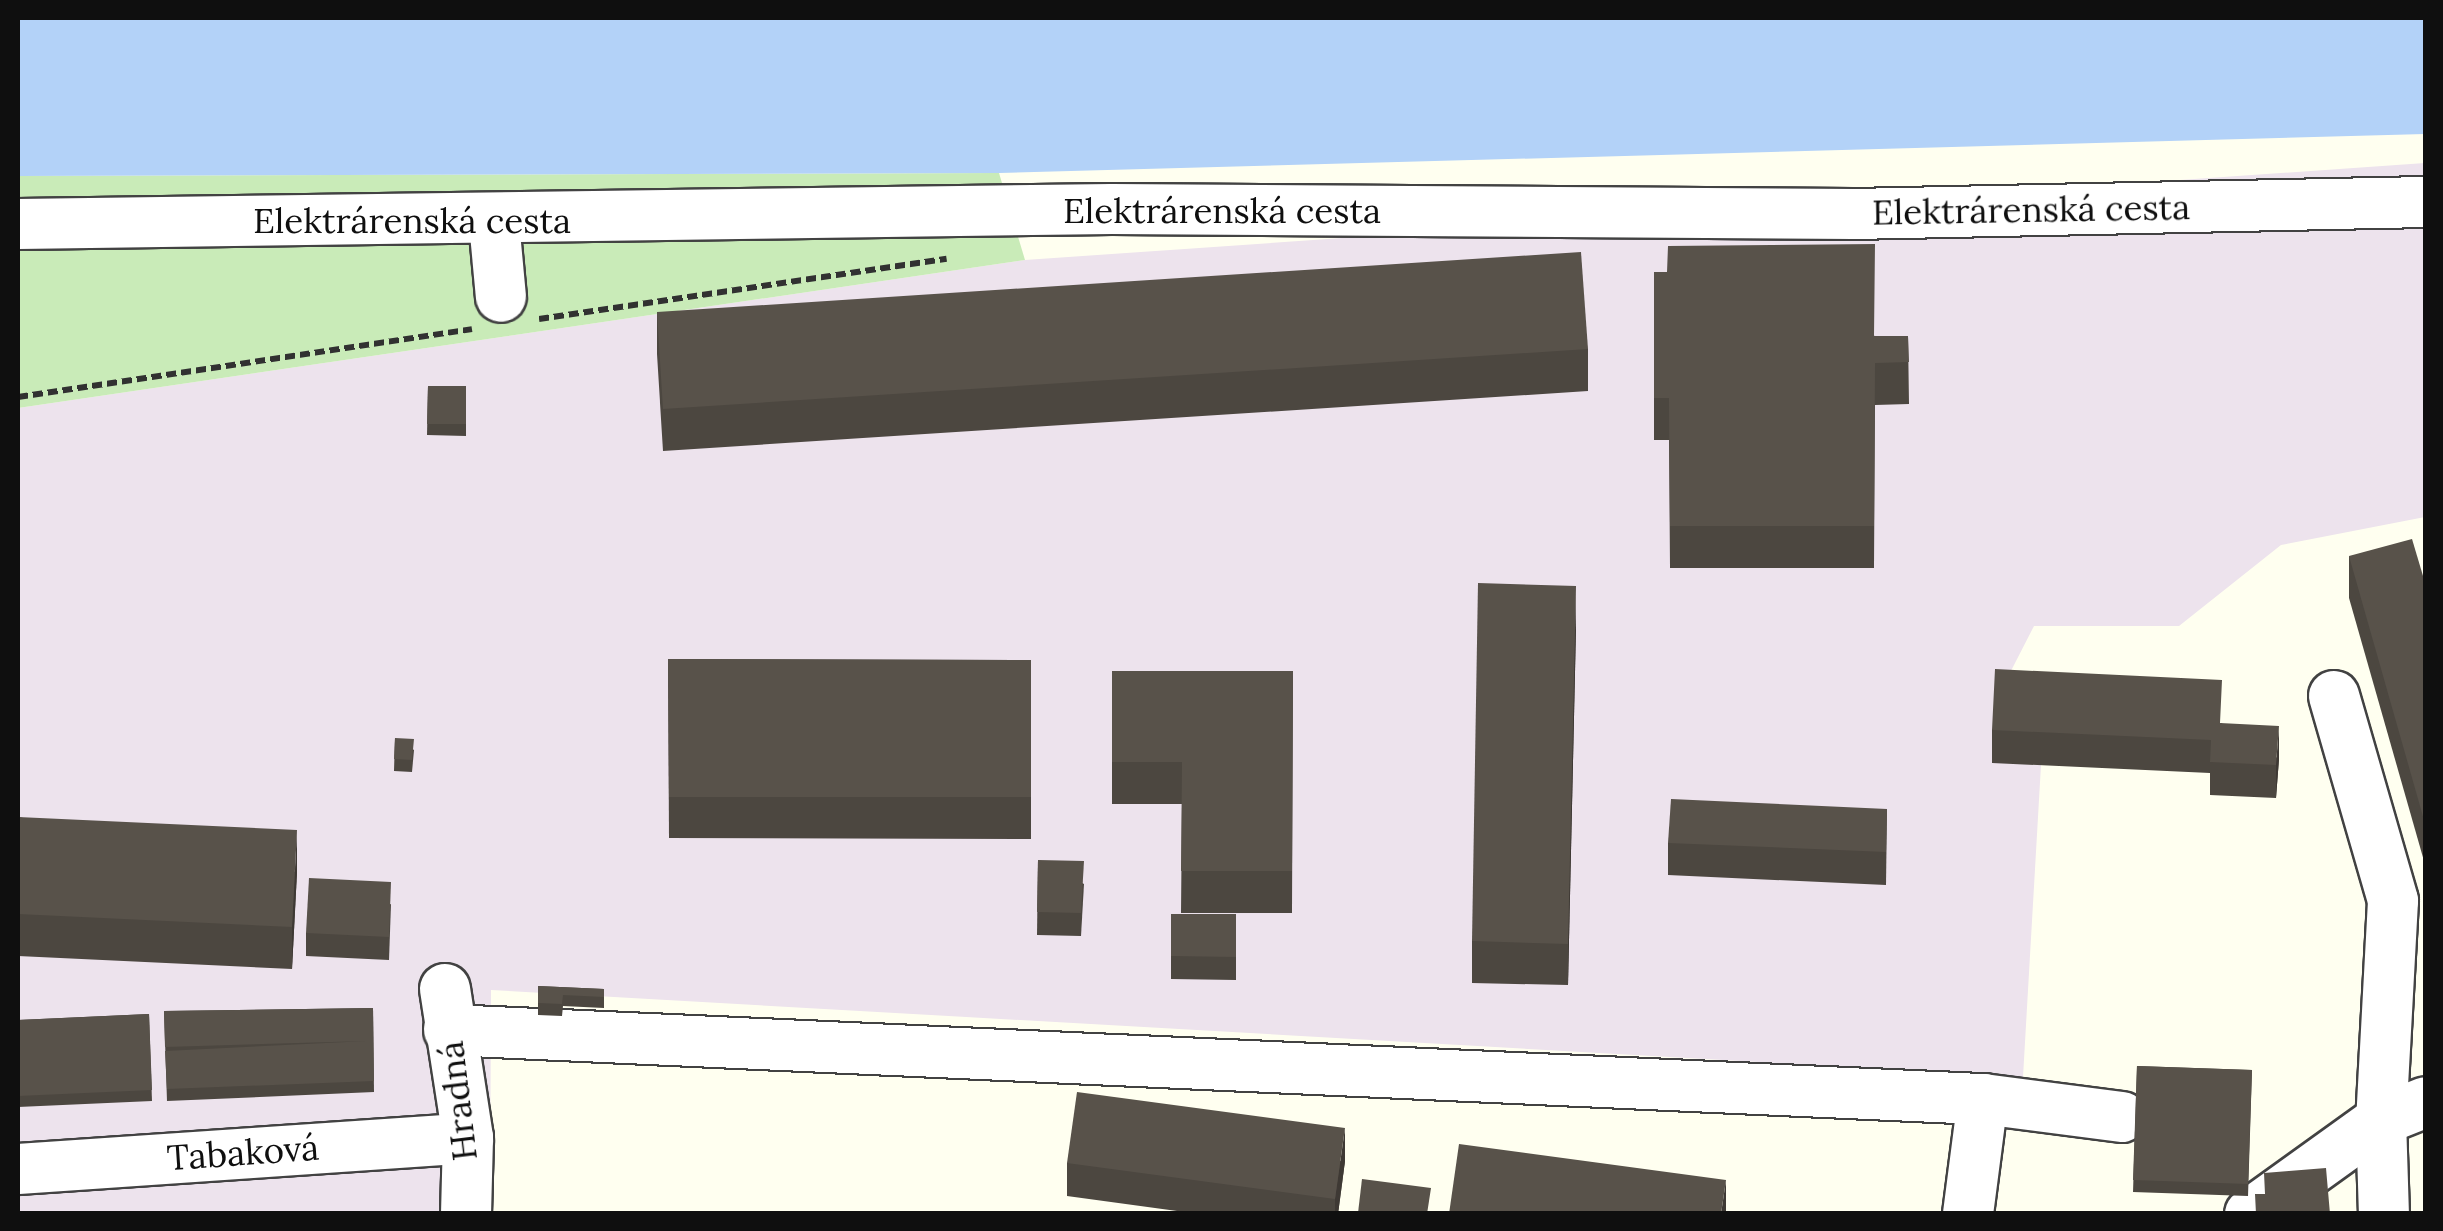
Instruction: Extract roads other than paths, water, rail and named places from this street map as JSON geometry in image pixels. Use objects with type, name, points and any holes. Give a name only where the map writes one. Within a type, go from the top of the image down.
[{"type":"street","name":"Elektrárenská cesta","points":[[18,224],[494,222],[1112,209],[1853,214],[2426,202]]},
{"type":"street","points":[[494,222],[504,315]]},
{"type":"street","points":[[2334,696],[2393,901],[2403,1111],[2384,1214]]},
{"type":"street","name":"Hradná","points":[[466,1214],[468,1138],[447,1009],[1983,1099]]},
{"type":"street","points":[[1968,1214],[1983,1099],[2122,1117]]},
{"type":"street","points":[[2250,1214],[2403,1111]]},
{"type":"street","name":"Tabaková","points":[[18,1169],[468,1138]]},
{"type":"water","points":[[18,18],[2425,18],[2425,134],[999,173],[18,176]]}]
